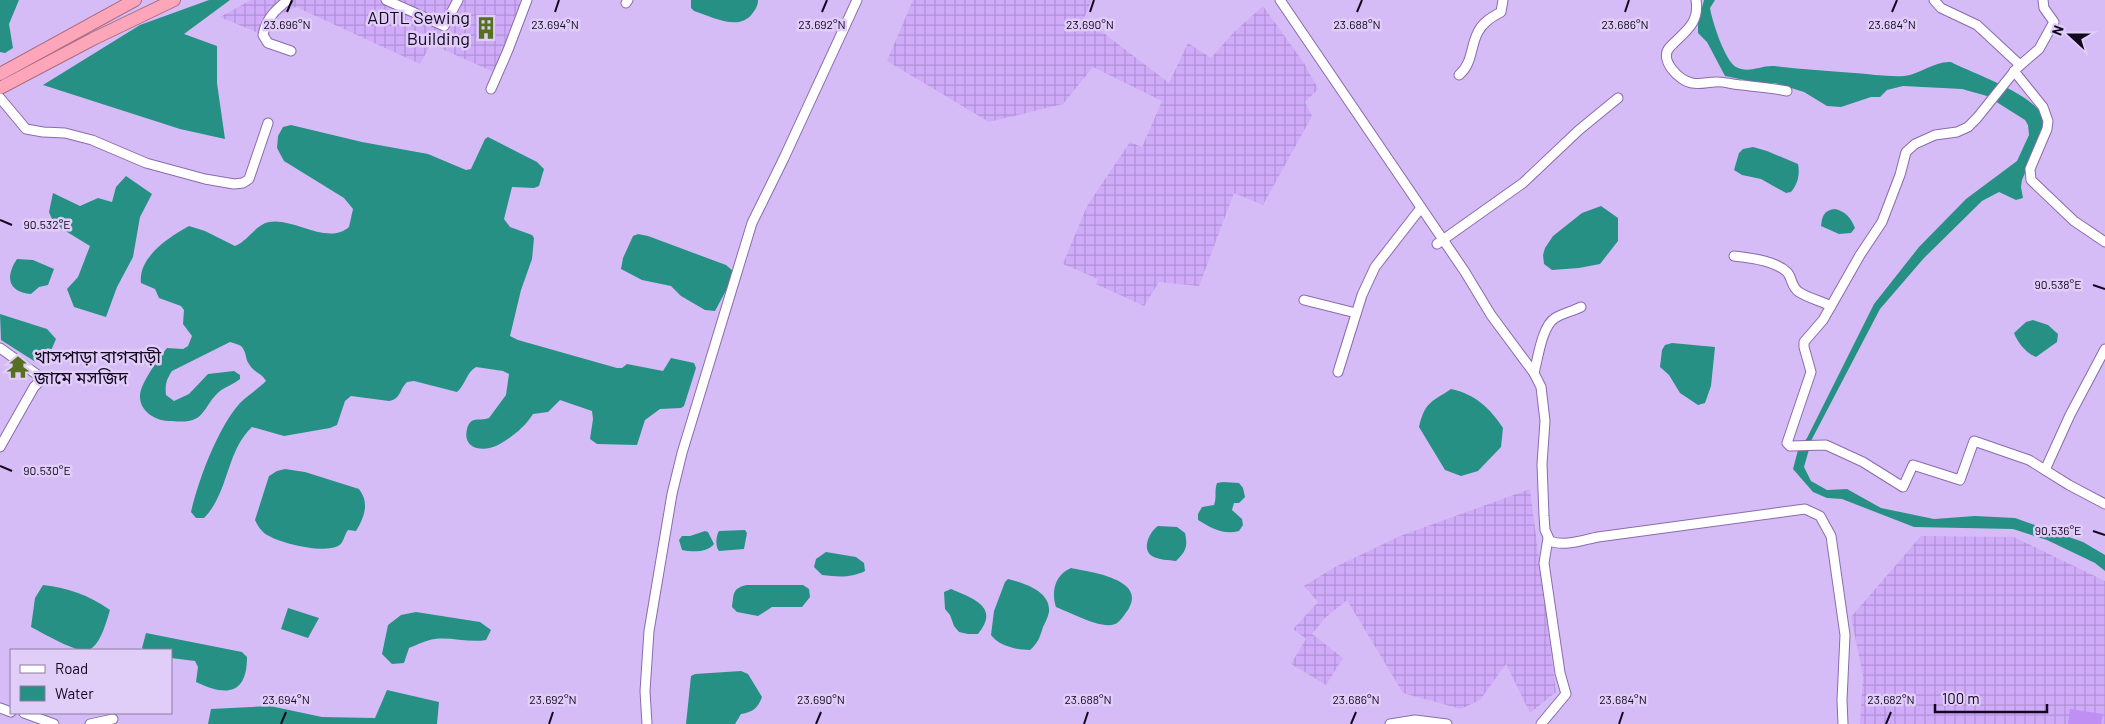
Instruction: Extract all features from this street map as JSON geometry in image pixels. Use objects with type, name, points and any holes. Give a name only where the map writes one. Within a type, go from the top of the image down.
[{"type":"highway","points":[[0,74],[134,0]]},
{"type":"highway","points":[[0,88],[93,39],[174,0]]},
{"type":"street","points":[[288,0],[275,11],[268,21],[263,35],[268,43],[292,51]]},
{"type":"street","points":[[386,0],[444,26],[458,0]]},
{"type":"street","points":[[491,89],[528,0]]},
{"type":"street","points":[[647,724],[644,691],[649,631],[672,494],[682,453],[752,222],[784,158],[857,0]]},
{"type":"street","points":[[1280,0],[1420,209],[1440,242],[1534,373],[1543,396],[1544,516],[1548,538],[1544,563],[1560,673],[1566,694],[1541,724]]},
{"type":"street","points":[[1460,75],[1469,64],[1478,32],[1487,21],[1501,12],[1503,0]]},
{"type":"street","points":[[1696,0],[1698,8],[1690,28],[1668,49],[1666,54],[1668,64],[1674,71],[1684,80],[1692,83],[1724,82],[1787,91]]},
{"type":"street","points":[[1934,0],[1941,8],[1977,25],[2017,68],[2043,107],[2048,121],[2047,129],[2030,169],[2031,180],[2074,220],[2105,242]]},
{"type":"street","points":[[2043,0],[2044,8],[2054,22],[2039,49],[2017,68],[1977,118],[1968,127],[1957,132],[1935,135],[1915,144],[1906,152],[1900,175],[1882,222],[1860,255],[1823,320],[1804,342],[1811,372],[1787,443],[1794,446],[1826,445],[1863,462],[1903,487],[1913,465],[1960,480],[1974,441],[2021,457],[2069,486],[2105,504]]},
{"type":"street","points":[[0,98],[26,129],[43,132],[65,132],[92,140],[146,163],[205,179],[234,184],[242,183],[248,179],[268,123]]},
{"type":"street","points":[[1440,242],[1523,183],[1579,130],[1618,98]]},
{"type":"street","points":[[1338,372],[1356,314],[1375,267],[1420,209]]},
{"type":"street","points":[[1734,256],[1751,258],[1788,272],[1798,292],[1831,306]]},
{"type":"street","points":[[1304,300],[1356,314]]},
{"type":"street","points":[[1534,373],[1542,341],[1550,323],[1554,319],[1581,306]]},
{"type":"street","points":[[0,348],[39,376],[38,383],[0,447]]},
{"type":"street","points":[[2045,470],[2070,415],[2105,349]]},
{"type":"street","points":[[1548,538],[1556,543],[1568,543],[1598,537],[1805,509],[1820,516],[1831,536],[1845,635],[1842,700],[1843,724]]},
{"type":"street","points":[[27,714],[54,724]]},
{"type":"street","points":[[90,724],[113,719]]},
{"type":"street","points":[[1390,724],[1415,720],[1446,724]]},
{"type":"shaded area","points":[[251,0],[528,0],[496,73],[431,44],[420,64],[296,7],[279,15],[268,37],[220,17]]},
{"type":"shaded area","points":[[913,0],[1092,0],[1084,18],[1169,83],[1188,43],[1211,58],[1233,33],[1263,6],[1304,63],[1318,89],[1305,102],[1312,116],[1263,205],[1234,193],[1199,286],[1159,282],[1144,306],[1096,284],[1098,279],[1063,264],[1087,206],[1130,142],[1142,147],[1162,101],[1093,67],[1063,104],[989,122],[887,61]]},
{"type":"shaded area","points":[[1530,489],[1556,692],[1530,713],[1506,664],[1480,700],[1461,709],[1403,693],[1347,600],[1325,618],[1312,634],[1343,658],[1326,685],[1291,664],[1306,639],[1293,629],[1318,602],[1304,586],[1333,568],[1400,536]]},
{"type":"shaded area","points":[[1921,536],[2014,537],[2105,581],[2105,724],[1860,724],[1863,676],[1851,617]]},
{"type":"shaded area","points":[[2070,709],[2103,714],[2101,724],[2068,724]]},
{"type":"water","points":[[0,0],[19,0],[9,24],[13,48],[5,53],[0,52]]},
{"type":"water","points":[[209,0],[230,0],[184,34],[217,46],[217,83],[225,139],[180,129],[43,85],[140,25]]},
{"type":"water","points":[[691,0],[758,0],[752,14],[739,22],[732,22],[716,19],[694,11],[691,8]]},
{"type":"water","points":[[1704,0],[1715,0],[1710,8],[1713,22],[1728,57],[1736,67],[1741,69],[1774,66],[1904,76],[1939,63],[1951,62],[2022,96],[2034,105],[2042,115],[2044,125],[2042,132],[2022,180],[2023,198],[2016,200],[1999,192],[1982,201],[1924,258],[1880,309],[1812,439],[1804,467],[1811,481],[1827,490],[1847,489],[1881,508],[1934,519],[1975,516],[2015,518],[2083,542],[2105,555],[2105,571],[2095,563],[2047,540],[2013,529],[1914,527],[1842,499],[1827,498],[1813,492],[1793,469],[1798,450],[1807,438],[1874,304],[1919,247],[1966,199],[2017,161],[2029,135],[2028,125],[2025,120],[1987,96],[1962,89],[1903,86],[1887,90],[1880,97],[1871,97],[1841,107],[1827,106],[1804,92],[1775,83],[1759,83],[1725,76],[1707,42],[1698,33],[1698,22]]},
{"type":"water","points":[[291,125],[362,142],[428,154],[466,170],[471,169],[485,139],[488,137],[537,162],[544,169],[539,186],[534,188],[512,187],[504,219],[510,227],[532,235],[534,238],[532,259],[521,290],[510,336],[518,340],[617,368],[622,368],[627,364],[663,371],[671,358],[694,363],[696,368],[684,406],[681,408],[660,409],[645,420],[637,445],[597,444],[590,439],[593,419],[592,411],[560,400],[548,412],[533,414],[513,436],[498,445],[481,449],[475,448],[468,441],[466,436],[468,426],[470,422],[489,418],[506,395],[509,374],[503,371],[476,367],[470,372],[457,392],[414,381],[407,382],[398,396],[389,401],[351,396],[345,401],[337,425],[330,428],[284,436],[252,427],[243,437],[237,448],[212,508],[204,518],[196,518],[191,512],[194,499],[210,455],[224,426],[240,403],[266,381],[251,367],[241,346],[230,342],[172,371],[167,380],[166,395],[174,401],[189,394],[208,374],[234,371],[240,375],[240,379],[212,399],[201,415],[192,420],[182,422],[162,420],[150,415],[142,406],[140,400],[144,382],[167,348],[183,349],[188,346],[192,336],[183,324],[184,310],[181,306],[159,298],[155,289],[141,283],[141,274],[144,265],[156,249],[189,226],[205,231],[235,246],[260,226],[269,222],[289,223],[331,234],[349,227],[353,209],[344,198],[284,161],[277,148],[278,136],[283,127]]},
{"type":"water","points":[[1753,147],[1798,164],[1798,179],[1791,192],[1786,193],[1761,179],[1742,175],[1734,170],[1739,153],[1743,149]]},
{"type":"water","points":[[126,176],[152,194],[140,217],[133,257],[117,287],[106,317],[74,307],[67,289],[78,277],[90,246],[54,224],[49,212],[53,193],[80,206],[98,198],[112,202],[116,187]]},
{"type":"water","points":[[1601,206],[1618,218],[1618,241],[1600,264],[1552,270],[1544,264],[1543,255],[1545,248],[1553,236],[1582,213]]},
{"type":"water","points":[[1835,209],[1845,213],[1852,221],[1855,228],[1851,233],[1839,234],[1821,226],[1824,214]]},
{"type":"water","points":[[638,234],[726,265],[733,271],[730,283],[715,311],[705,310],[681,296],[671,286],[642,280],[621,269],[623,258],[633,236]]},
{"type":"water","points":[[17,259],[33,260],[54,269],[48,285],[39,287],[31,294],[23,293],[13,287],[10,277]]},
{"type":"water","points":[[0,314],[47,329],[56,339],[50,353],[40,363],[1,340]]},
{"type":"water","points":[[2033,320],[2048,325],[2058,334],[2057,342],[2036,357],[2023,347],[2014,333],[2026,322]]},
{"type":"water","points":[[1672,343],[1715,347],[1711,386],[1705,403],[1698,405],[1680,393],[1669,375],[1660,367],[1662,350],[1665,345]]},
{"type":"water","points":[[1451,389],[1475,398],[1493,414],[1503,428],[1501,447],[1478,471],[1461,476],[1445,470],[1419,427],[1429,404]]},
{"type":"water","points":[[285,469],[305,472],[359,489],[364,500],[365,510],[356,531],[348,530],[342,543],[338,546],[322,549],[289,544],[264,533],[255,520],[269,476]]},
{"type":"water","points":[[1217,483],[1239,483],[1243,488],[1245,497],[1239,503],[1234,503],[1232,510],[1242,519],[1243,525],[1239,531],[1222,531],[1198,520],[1198,514],[1202,507],[1214,505]]},
{"type":"water","points":[[1158,526],[1177,527],[1185,533],[1185,549],[1176,561],[1157,558],[1149,553],[1147,549],[1148,540]]},
{"type":"water","points":[[745,530],[747,533],[744,549],[719,551],[716,541],[719,531]]},
{"type":"water","points":[[705,531],[708,532],[714,544],[711,547],[699,551],[682,550],[679,540],[682,536],[690,536]]},
{"type":"water","points":[[826,552],[856,557],[864,563],[865,571],[855,575],[822,575],[814,567],[816,559]]},
{"type":"water","points":[[1071,568],[1103,575],[1124,584],[1130,591],[1132,599],[1128,610],[1119,622],[1114,625],[1098,624],[1056,607],[1054,589],[1061,575]]},
{"type":"water","points":[[1008,579],[1035,589],[1046,599],[1048,605],[1049,614],[1040,637],[1030,650],[1009,647],[994,639],[991,635],[994,611],[1005,582]]},
{"type":"water","points":[[43,585],[78,593],[110,610],[96,644],[90,649],[76,649],[31,627],[35,598]]},
{"type":"water","points":[[747,585],[803,585],[809,589],[810,597],[802,607],[772,607],[758,616],[737,612],[732,607],[735,592]]},
{"type":"water","points":[[951,589],[975,600],[985,610],[984,625],[978,634],[959,632],[954,626],[950,615],[945,609],[944,592]]},
{"type":"water","points":[[288,608],[319,618],[308,638],[281,629]]},
{"type":"water","points":[[416,612],[480,622],[491,630],[486,640],[441,639],[425,641],[409,648],[404,663],[392,664],[382,654],[388,625],[401,615]]},
{"type":"water","points":[[146,633],[242,652],[247,657],[246,670],[239,686],[225,691],[207,687],[196,682],[198,667],[195,661],[172,658],[172,649],[142,648]]},
{"type":"water","points":[[741,671],[748,674],[762,697],[754,709],[741,714],[735,724],[686,724],[691,676],[695,674]]},
{"type":"water","points":[[387,690],[439,702],[437,724],[208,724],[211,709],[270,706],[322,717],[375,718]]},
{"type":"place","name":"ADTL Sewing Building","points":[[486,28]]},
{"type":"place","name":"খাসপাড়া বাগবাড়ী জামে মসজিদ","points":[[18,367]]}]
